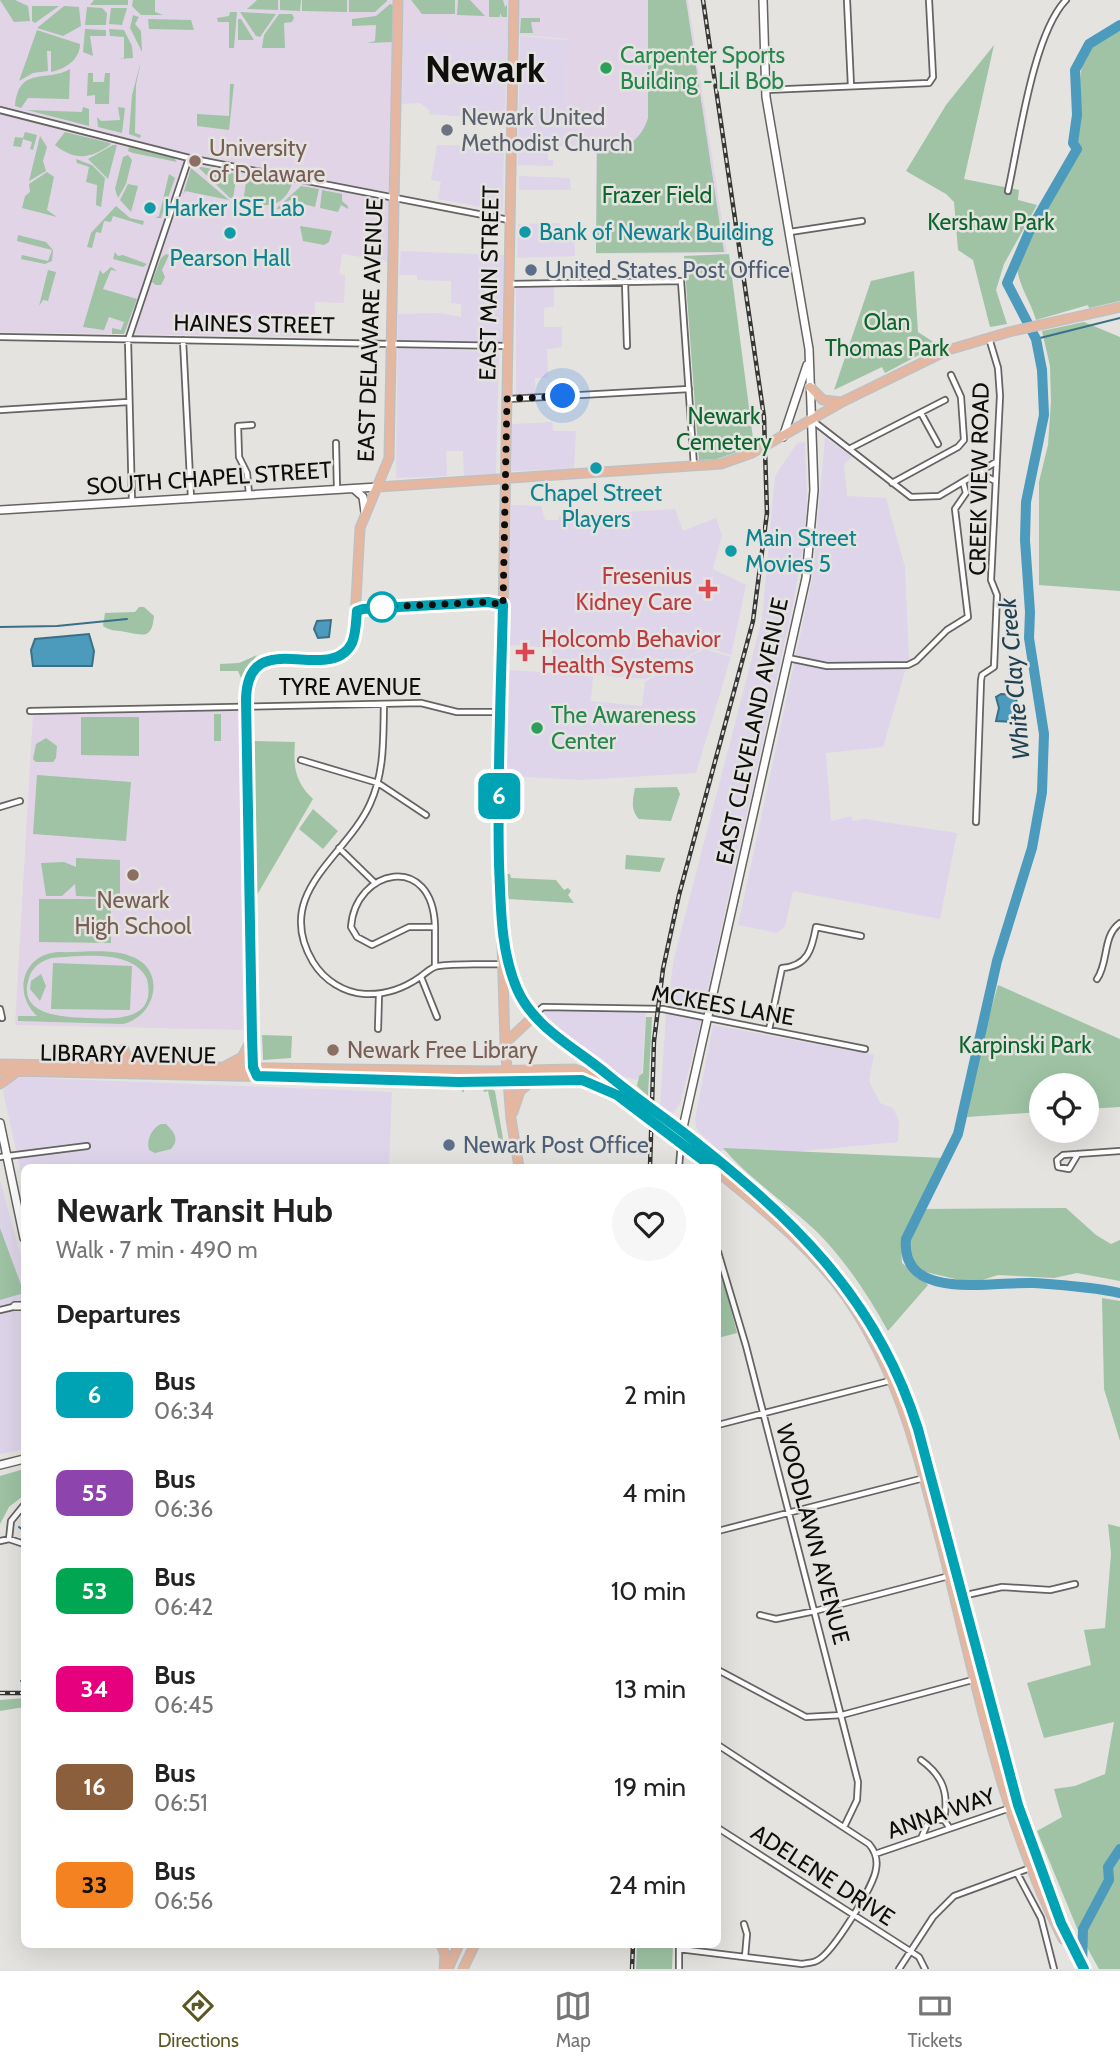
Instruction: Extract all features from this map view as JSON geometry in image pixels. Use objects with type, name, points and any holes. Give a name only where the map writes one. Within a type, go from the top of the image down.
[{"type":"main road","name":"EAST DELAWARE AVENUE","points":[[257,1076],[253,1067],[252,1037],[247,705],[249,678],[264,662],[332,659],[346,651],[354,637],[360,535],[365,512],[378,487],[388,458],[398,0]]},
{"type":"main road","name":"EAST MAIN STREET","points":[[514,0],[501,712],[501,926],[507,1071],[518,1164]]},
{"type":"main road","name":"EAST CLEVELAND AVENUE","points":[[682,1132],[788,658],[812,538],[814,490],[809,358],[766,90],[763,0]]},
{"type":"main road","name":"SOUTH CHAPEL STREET","points":[[0,510],[505,479],[731,461],[782,438],[844,401],[937,355],[989,337],[1120,307]]},
{"type":"main road","points":[[782,438],[809,358]]},
{"type":"main road","points":[[810,387],[823,400],[844,401]]},
{"type":"main road","points":[[354,488],[363,497],[365,512]]},
{"type":"main road","points":[[501,926],[515,984],[534,1016],[720,1164]]},
{"type":"main road","points":[[505,1043],[534,1016]]},
{"type":"main road","points":[[224,1066],[242,1057],[252,1037]]},
{"type":"main road","points":[[102,1065],[119,1058],[124,1049],[130,1060],[169,1061],[184,1066]]},
{"type":"main road","points":[[0,1057],[20,1068]]},
{"type":"main road","name":"LIBRARY AVENUE","points":[[0,1064],[20,1068],[257,1076],[508,1082],[570,1078],[602,1087],[681,1142],[704,1164]]},
{"type":"main road","name":"LIBRARY AVENUE","points":[[0,1071],[102,1065],[507,1071],[574,1069],[620,1086]]},
{"type":"main road","points":[[0,1084],[9,1074],[20,1068]]},
{"type":"main road","points":[[511,1119],[520,1091],[534,1080]]},
{"type":"main road","points":[[0,1123],[3,1157],[21,1226]]},
{"type":"main road","points":[[681,1142],[682,1132]]},
{"type":"main road","points":[[721,1165],[796,1228],[834,1269],[874,1326],[914,1414],[1013,1807],[1079,1969]]},
{"type":"main road","points":[[721,1174],[776,1220],[826,1270],[868,1330],[893,1380],[924,1478],[1030,1868],[1084,1969]]},
{"type":"main road","points":[[15,1306],[21,1305]]},
{"type":"main road","points":[[0,1465],[21,1460]]},
{"type":"main road","points":[[442,1948],[446,1969]]},
{"type":"main road","points":[[446,1969],[457,1948]]},
{"type":"main road","points":[[463,1969],[473,1948]]},
{"type":"street","points":[[847,0],[851,86]]},
{"type":"street","points":[[766,90],[929,83],[932,80],[929,0]]},
{"type":"street","points":[[1008,191],[1043,39],[1057,9],[1066,0]]},
{"type":"street","points":[[0,110],[190,158],[509,220]]},
{"type":"street","points":[[132,502],[128,340],[190,158]]},
{"type":"street","points":[[790,232],[862,221]]},
{"type":"street","points":[[509,284],[681,281],[694,466]]},
{"type":"street","points":[[625,282],[627,346]]},
{"type":"street","name":"HAINES STREET","points":[[0,337],[508,346]]},
{"type":"street","name":"CREEK VIEW ROAD","points":[[976,822],[981,680],[982,675],[994,667],[998,595],[991,580],[1000,381],[989,337]]},
{"type":"street","points":[[183,340],[191,498]]},
{"type":"street","points":[[892,483],[958,447],[964,440],[961,397],[951,374]]},
{"type":"street","points":[[507,399],[689,389]]},
{"type":"street","points":[[849,449],[945,400]]},
{"type":"street","points":[[0,410],[128,402]]},
{"type":"street","points":[[921,413],[938,444]]},
{"type":"street","points":[[811,419],[911,496],[936,497],[996,462]]},
{"type":"street","points":[[249,494],[247,473],[239,457],[238,426],[252,425]]},
{"type":"street","points":[[336,443],[337,489]]},
{"type":"street","points":[[979,472],[995,481]]},
{"type":"street","points":[[788,658],[827,666],[908,665],[916,661],[952,625],[966,620],[969,615],[955,509],[966,493],[963,482]]},
{"type":"street","points":[[357,611],[488,602],[503,605]]},
{"type":"street","name":"TYRE AVENUE","points":[[30,711],[421,703],[464,712],[501,712]]},
{"type":"street","points":[[384,704],[383,759],[378,783],[359,824],[320,872],[306,897],[302,917],[303,939],[315,965],[334,984],[357,993],[379,994],[401,989],[435,966],[502,964]]},
{"type":"street","points":[[301,760],[378,783],[426,815]]},
{"type":"street","points":[[0,807],[20,800]]},
{"type":"street","points":[[339,848],[375,883]]},
{"type":"street","points":[[435,926],[409,927],[378,944],[362,941],[353,932],[352,917],[375,883],[399,876],[419,884],[433,902],[435,926],[435,966]]},
{"type":"street","points":[[1097,979],[1105,964],[1110,933],[1120,923]]},
{"type":"street","points":[[769,1030],[782,968],[796,966],[809,955],[816,927],[861,936]]},
{"type":"street","points":[[421,977],[437,1017]]},
{"type":"street","points":[[378,1029],[379,994]]},
{"type":"street","name":"MCKEES LANE","points":[[534,1016],[543,1007],[640,1008],[708,1018],[865,1049]]},
{"type":"street","points":[[0,1009],[2,1018]]},
{"type":"street","points":[[679,1164],[681,1142]]},
{"type":"street","points":[[3,1157],[86,1146]]},
{"type":"street","points":[[1078,1154],[1069,1169],[1062,1170],[1058,1167],[1056,1160],[1060,1155],[1120,1151]]},
{"type":"street","name":"WOODLAWN AVENUE","points":[[721,1263],[763,1413],[858,1782],[857,1800],[845,1825]]},
{"type":"street","points":[[0,1310],[15,1306]]},
{"type":"street","points":[[721,1424],[893,1380]]},
{"type":"street","points":[[721,1530],[924,1478]]},
{"type":"street","points":[[9,1539],[11,1521],[21,1509]]},
{"type":"street","points":[[0,1541],[9,1539],[21,1543]]},
{"type":"street","points":[[761,1615],[776,1619],[815,1611],[950,1575]]},
{"type":"street","points":[[960,1590],[971,1594],[1002,1587],[1050,1590],[1076,1584]]},
{"type":"street","points":[[964,1604],[971,1594]]},
{"type":"street","points":[[721,1672],[806,1717],[842,1715],[977,1679]]},
{"type":"street","points":[[686,1948],[802,1964],[817,1961],[836,1941],[871,1885],[876,1871],[875,1854],[869,1843],[721,1747]]},
{"type":"street","points":[[921,1760],[935,1772],[944,1787],[947,1803],[944,1820],[949,1827]]},
{"type":"street","name":"ANNA WAY","points":[[875,1854],[1013,1807]]},
{"type":"street","points":[[922,1836],[929,1820],[944,1820]]},
{"type":"street","name":"ADELENE DRIVE","points":[[721,1830],[919,1957],[925,1969]]},
{"type":"street","points":[[899,1969],[933,1917],[954,1896],[1030,1868]]},
{"type":"street","points":[[1017,1873],[1041,1918],[1054,1969]]},
{"type":"street","points":[[744,1924],[747,1934],[745,1957]]},
{"type":"street","points":[[679,1948],[679,1969]]},
{"type":"shaded area","name":"University of Delaware","points":[[0,0],[688,0],[727,253],[596,254],[596,147],[566,146],[567,39],[522,35],[507,39],[393,34],[388,261],[342,254],[339,274],[345,275],[344,303],[315,302],[314,337],[0,332]]},
{"type":"shaded area","points":[[403,34],[507,39],[505,120],[429,114],[429,110],[420,103],[402,104]]},
{"type":"shaded area","points":[[520,36],[567,40],[566,146],[548,146],[548,160],[553,160],[553,166],[518,165]]},
{"type":"shaded area","points":[[437,145],[504,146],[503,211],[438,199],[441,182],[431,180]]},
{"type":"shaded area","points":[[519,176],[570,178],[571,190],[519,190]]},
{"type":"shaded area","points":[[560,223],[561,237],[574,237],[575,256],[517,258],[518,224]]},
{"type":"shaded area","points":[[401,251],[504,255],[502,343],[460,343],[457,350],[499,353],[496,474],[464,476],[463,451],[446,451],[447,476],[396,478],[398,314],[440,313],[461,317],[461,304],[451,303],[451,281],[417,280],[417,275],[399,275]]},
{"type":"shaded area","points":[[554,287],[554,307],[544,308],[544,327],[562,327],[562,347],[547,349],[548,378],[535,378],[536,394],[516,395],[516,288]]},
{"type":"shaded area","points":[[552,422],[553,431],[576,431],[574,469],[512,471],[512,424]]},
{"type":"shaded area","points":[[825,437],[852,457],[844,465],[847,496],[886,498],[905,567],[909,658],[883,747],[826,753],[831,821],[851,816],[853,821],[864,819],[957,833],[940,919],[793,891],[785,926],[777,933],[738,925],[813,575]]},
{"type":"shaded area","points":[[805,442],[805,536],[793,604],[699,1030],[680,1104],[673,1113],[660,1107],[666,1014],[674,958],[762,619],[775,476],[797,443]]},
{"type":"shaded area","points":[[511,505],[541,506],[545,520],[558,520],[559,516],[675,509],[683,531],[716,518],[722,535],[713,569],[746,585],[731,655],[704,647],[672,666],[704,649],[731,657],[696,773],[582,780],[506,776],[510,670],[593,676],[591,701],[642,706],[645,682],[665,670],[645,679],[557,672],[551,668],[552,648],[508,645]]},
{"type":"shaded area","name":"Newark High School","points":[[239,709],[242,717],[246,1030],[15,1025],[33,713]]},
{"type":"shaded area","points":[[545,1009],[646,1011],[642,1073],[636,1080],[612,1073],[551,1026],[541,1015]]},
{"type":"shaded area","points":[[713,1025],[874,1055],[869,1081],[880,1103],[893,1108],[899,1121],[898,1142],[802,1151],[719,1151],[697,1130],[695,1119]]},
{"type":"shaded area","points":[[13,1077],[392,1092],[389,1164],[21,1164],[21,1173],[3,1091]]},
{"type":"shaded area","points":[[0,1180],[21,1257],[21,1450],[0,1454]]},
{"type":"green space","points":[[0,0],[15,0],[28,6],[30,21],[14,22]]},
{"type":"green space","points":[[94,0],[128,0],[128,5],[90,5]]},
{"type":"green space","points":[[133,0],[155,0],[155,12],[163,15],[141,15],[132,6]]},
{"type":"green space","points":[[257,0],[278,0],[278,10],[247,9]]},
{"type":"green space","points":[[280,0],[301,0],[300,11],[280,10]]},
{"type":"green space","points":[[302,0],[347,0],[347,12],[302,11]]},
{"type":"green space","points":[[349,0],[387,1],[375,12],[349,12]]},
{"type":"green space","points":[[411,0],[455,0],[455,14],[422,14]]},
{"type":"green space","points":[[458,0],[470,0],[485,16],[457,15]]},
{"type":"green space","points":[[489,0],[503,0],[505,7],[507,5],[507,17],[502,17],[500,13],[500,17],[489,17]]},
{"type":"green space","name":"Frazer Field","points":[[648,0],[686,0],[724,252],[596,253],[597,148],[614,149],[629,144],[640,134],[648,118]]},
{"type":"green space","points":[[390,4],[393,5],[393,42],[367,43],[375,41],[376,25],[352,26],[352,19],[376,16]]},
{"type":"green space","points":[[32,6],[59,6],[35,23],[32,21]]},
{"type":"green space","points":[[64,6],[79,7],[81,26],[63,36],[37,28]]},
{"type":"green space","points":[[87,7],[102,8],[107,13],[106,25],[85,25]]},
{"type":"green space","points":[[111,8],[127,8],[122,25],[109,24]]},
{"type":"green space","points":[[230,12],[237,12],[234,48],[229,48],[229,22],[218,22],[217,18],[229,16]]},
{"type":"green space","points":[[240,12],[276,14],[260,37],[256,36]]},
{"type":"green space","points":[[279,14],[292,14],[294,18],[292,22],[284,23],[285,48],[262,48],[264,35]]},
{"type":"green space","points":[[133,15],[139,17],[135,24],[141,31],[142,52],[130,28]]},
{"type":"green space","points":[[521,18],[540,18],[540,22],[531,22],[533,33],[520,33]]},
{"type":"green space","points":[[148,19],[191,20],[194,30],[149,29]]},
{"type":"green space","points":[[238,19],[241,19],[254,40],[238,40]]},
{"type":"green space","points":[[1120,28],[1120,301],[1089,308],[1088,305],[1036,320],[1019,279],[1018,254],[1061,179],[1075,147],[1079,133],[1081,71],[1085,57],[1092,45],[1103,35]]},
{"type":"green space","points":[[85,29],[106,30],[106,36],[90,36],[93,56],[83,52]]},
{"type":"green space","points":[[109,29],[124,30],[132,46],[133,58],[119,59],[124,58],[124,37],[110,36]]},
{"type":"green space","points":[[37,30],[80,44],[78,54],[62,68],[51,72],[51,51],[47,51],[48,71],[33,73],[19,81]]},
{"type":"green space","name":"Kershaw Park","points":[[994,45],[964,179],[1019,190],[1018,200],[1037,205],[1004,264],[996,290],[1007,324],[990,327],[973,260],[958,250],[954,202],[946,194],[906,171],[946,105]]},
{"type":"green space","points":[[141,61],[136,85],[135,133],[141,135],[140,138],[129,134],[132,95]]},
{"type":"green space","points":[[70,69],[69,99],[28,98],[21,108],[15,106],[22,85],[28,80]]},
{"type":"green space","points":[[88,73],[93,73],[93,82],[104,82],[105,73],[110,73],[109,104],[95,104],[95,95],[87,96]]},
{"type":"green space","points":[[230,84],[234,84],[229,130],[197,126],[197,114],[229,116]]},
{"type":"green space","points":[[83,107],[89,109],[89,126],[27,110],[82,112]]},
{"type":"green space","points":[[118,107],[125,108],[122,133],[98,127],[97,117],[101,121],[120,120]]},
{"type":"green space","points":[[25,132],[37,135],[33,150],[30,149],[32,142],[23,139],[21,147],[13,146],[15,137],[23,138]]},
{"type":"green space","points":[[65,132],[111,144],[97,153],[76,156],[55,145]]},
{"type":"green space","points":[[40,136],[47,147],[43,161],[46,171],[29,181]]},
{"type":"green space","points":[[117,145],[108,179],[88,159]]},
{"type":"green space","points":[[129,147],[174,158],[177,162],[133,153],[128,151]]},
{"type":"green space","points":[[128,155],[132,160],[126,184],[118,198],[115,189],[123,157]]},
{"type":"green space","points":[[76,159],[92,165],[105,178],[101,207],[96,205],[97,185],[86,182],[89,167],[77,163]]},
{"type":"green space","points":[[197,166],[237,174],[233,198],[230,198]]},
{"type":"green space","points":[[191,168],[229,200],[185,191],[183,195]]},
{"type":"green space","points":[[47,172],[54,177],[47,210],[57,217],[22,208],[25,196],[30,192],[29,184]]},
{"type":"green space","points":[[169,174],[175,178],[161,218],[155,218],[159,216]]},
{"type":"green space","points":[[247,176],[292,184],[284,198],[278,202],[266,205],[251,204],[243,202]]},
{"type":"green space","points":[[128,184],[138,186],[131,212],[120,200]]},
{"type":"green space","points":[[301,186],[319,189],[315,207],[289,200],[286,208],[276,209]]},
{"type":"green space","points":[[322,190],[342,194],[342,201],[348,209],[341,205],[338,212],[320,208]]},
{"type":"green space","points":[[116,206],[130,218],[144,221],[143,225],[113,216],[111,222],[104,221],[101,233],[96,232],[92,248],[87,247],[91,233]]},
{"type":"green space","points":[[300,226],[332,231],[329,242],[324,245],[303,241]]},
{"type":"green space","points":[[18,235],[46,242],[53,250],[52,261],[45,264],[21,259],[22,255],[48,261],[52,250],[17,241]]},
{"type":"green space","points":[[115,252],[118,256],[123,255],[147,264],[143,267],[113,259]]},
{"type":"green space","name":"Newark Cemetery","points":[[729,254],[754,446],[717,459],[699,460],[684,256]]},
{"type":"green space","points":[[169,255],[162,270],[165,277],[161,285],[156,285],[152,282],[161,258]]},
{"type":"green space","points":[[111,267],[117,271],[111,270],[103,289],[137,299],[124,334],[112,334],[112,328],[121,330],[124,322],[109,317],[104,330],[83,327],[100,270],[103,274]]},
{"type":"green space","points":[[48,270],[56,272],[48,301],[43,300],[39,306]]},
{"type":"green space","name":"Olan Thomas Park","points":[[914,271],[918,332],[938,345],[885,373],[882,367],[834,390],[871,281]]},
{"type":"green space","points":[[1084,322],[1120,337],[1120,591],[1039,585],[1039,482],[1048,445],[1051,402],[1050,366],[1042,331]]},
{"type":"green space","points":[[139,607],[144,607],[154,616],[151,629],[146,634],[112,630],[103,626],[105,613],[135,612]]},
{"type":"green space","points":[[257,655],[241,678],[238,671],[220,671],[220,664],[239,663]]},
{"type":"green space","points":[[214,714],[221,714],[221,741],[214,741]]},
{"type":"green space","points":[[81,717],[139,717],[139,756],[81,755]]},
{"type":"green space","points":[[46,738],[57,746],[56,758],[53,762],[36,762],[33,759],[36,744]]},
{"type":"green space","points":[[253,741],[295,742],[296,774],[313,799],[254,900]]},
{"type":"green space","points":[[37,775],[131,782],[126,841],[33,834]]},
{"type":"green space","points":[[677,787],[680,794],[671,821],[639,819],[636,816],[633,804],[635,788]]},
{"type":"green space","points":[[313,809],[338,831],[323,849],[299,829]]},
{"type":"green space","points":[[626,855],[665,858],[660,872],[625,869]]},
{"type":"green space","points":[[76,858],[120,860],[120,898],[76,896],[75,884],[62,896],[46,896],[41,863],[64,862],[76,867]]},
{"type":"green space","points":[[507,874],[510,874],[511,878],[556,880],[564,890],[568,888],[571,891],[568,895],[574,903],[508,899]]},
{"type":"green space","points":[[39,899],[111,899],[111,943],[39,942]]},
{"type":"green space","points":[[104,951],[130,956],[142,962],[149,971],[153,981],[150,1002],[144,1012],[123,1024],[18,1021],[18,1016],[37,1016],[29,1007],[23,986],[29,967],[46,954]],"holes":[[[91,956],[130,963],[140,969],[147,979],[146,1003],[132,1015],[111,1018],[56,1015],[36,1008],[27,991],[30,974],[44,961],[52,958]]]},
{"type":"green space","points":[[53,963],[132,966],[130,1010],[51,1009]]},
{"type":"green space","points":[[41,974],[46,986],[40,1001],[30,989],[31,981]]},
{"type":"green space","name":"Karpinski Park","points":[[998,985],[1120,1039],[1120,1107],[1099,1108],[1099,1073],[1029,1073],[1029,1113],[967,1117],[978,1056]]},
{"type":"green space","points":[[646,1017],[652,1017],[648,1096],[637,1086],[639,1076],[643,1073]]},
{"type":"green space","points":[[262,1035],[292,1036],[291,1058],[263,1060]]},
{"type":"green space","points":[[460,1086],[489,1087],[495,1091],[505,1151],[495,1153],[501,1150],[488,1091],[484,1092],[483,1088],[465,1088],[463,1093]]},
{"type":"green space","points":[[161,1124],[166,1124],[171,1130],[175,1142],[171,1149],[155,1153],[149,1150],[149,1138]]},
{"type":"green space","points":[[723,1148],[944,1158],[901,1244],[902,1263],[928,1285],[888,1331],[856,1279],[827,1242]]},
{"type":"green space","points":[[1066,1208],[1096,1235],[1111,1244],[1120,1240],[1120,1281],[1077,1273],[1054,1278],[998,1275],[973,1283],[921,1271],[910,1261],[906,1245],[925,1209]]},
{"type":"green space","points":[[0,1228],[21,1285],[21,1294],[0,1300]]},
{"type":"green space","points":[[721,1271],[737,1333],[721,1337]]},
{"type":"green space","points":[[1102,1298],[1120,1301],[1120,1441],[1104,1389]]},
{"type":"green space","points":[[21,1470],[21,1497],[9,1507],[0,1524],[0,1476]]},
{"type":"green space","points":[[1108,1524],[1120,1527],[1120,1969],[1099,1969],[1079,1933],[1037,1831],[1062,1817],[1054,1789],[1075,1786],[1105,1774],[1114,1722],[1044,1738],[1027,1683],[1091,1665],[1084,1630],[1105,1628],[1111,1554]]},
{"type":"green space","points":[[21,1698],[21,1708],[0,1711],[0,1700]]},
{"type":"green space","points":[[637,1948],[673,1948],[672,1969],[636,1969]]},
{"type":"water","points":[[331,620],[329,637],[318,638],[314,629],[317,621]]},
{"type":"water","points":[[89,634],[94,651],[92,666],[33,666],[31,650],[35,639]]},
{"type":"water","points":[[1001,694],[1017,695],[1014,722],[996,721],[999,708],[996,697]]},
{"type":"waterway","name":"White Clay Creek","points":[[1120,25],[1089,44],[1075,70],[1077,115],[1073,143],[1077,149],[1029,232],[1007,283],[1036,339],[1042,370],[1044,415],[1026,502],[1025,540],[1029,638],[1044,734],[1042,792],[1032,848],[997,961],[958,1134],[906,1239],[908,1259],[918,1273],[934,1281],[975,1285],[1034,1283],[1120,1293]]},
{"type":"waterway","points":[[1036,339],[1120,318]]},
{"type":"waterway","points":[[0,627],[57,626],[127,619]]},
{"type":"waterway","name":"White Clay Creek","points":[[1082,1968],[1083,1929],[1109,1880],[1108,1867],[1120,1849]]},
{"type":"railway","points":[[650,1164],[654,1041],[663,969],[679,895],[753,621],[767,513],[764,417],[703,0]]},
{"type":"railway","points":[[0,1693],[21,1693]]},
{"type":"railway","points":[[632,1969],[633,1948]]},
{"type":"bus line","name":"6","points":[[708,1164],[617,1095],[582,1080],[559,1078],[458,1082],[257,1076],[253,1067],[252,1037],[246,699],[248,681],[256,668],[272,659],[330,659],[342,655],[353,640],[357,611],[363,609],[488,602],[503,605],[499,843],[501,926],[508,962],[518,991],[530,1011],[550,1031],[682,1132],[796,1228],[834,1269],[874,1326],[891,1357],[918,1429],[998,1733],[1033,1852],[1061,1923],[1084,1969]]},
{"type":"place","name":"Carpenter Sports Building - Lil Bob","points":[[606,68]]},
{"type":"place","name":"Newark United Methodist Church","points":[[447,130]]},
{"type":"place","name":"University of Delaware","points":[[195,161]]},
{"type":"place","name":"Harker ISE Lab","points":[[150,208]]},
{"type":"place","name":"Bank of Newark Building","points":[[525,232]]},
{"type":"place","name":"Pearson Hall","points":[[230,233]]},
{"type":"place","name":"United States Post Office","points":[[531,270]]},
{"type":"place","name":"Chapel Street Players","points":[[596,468]]},
{"type":"place","name":"Main Street Movies 5","points":[[731,551]]},
{"type":"place","name":"Fresenius Kidney Care","points":[[708,589]]},
{"type":"place","name":"Holcomb Behavior Health Systems","points":[[525,652]]},
{"type":"place","name":"The Awareness Center","points":[[537,728]]},
{"type":"place","name":"Newark High School","points":[[133,875]]},
{"type":"place","name":"Newark Free Library","points":[[333,1050]]},
{"type":"place","name":"Newark Post Office","points":[[449,1145]]},
{"type":"district","name":"Newark","points":[[485,68]]},
{"type":"route","points":[[382,607],[488,602],[503,605],[507,399],[563,396]]}]
